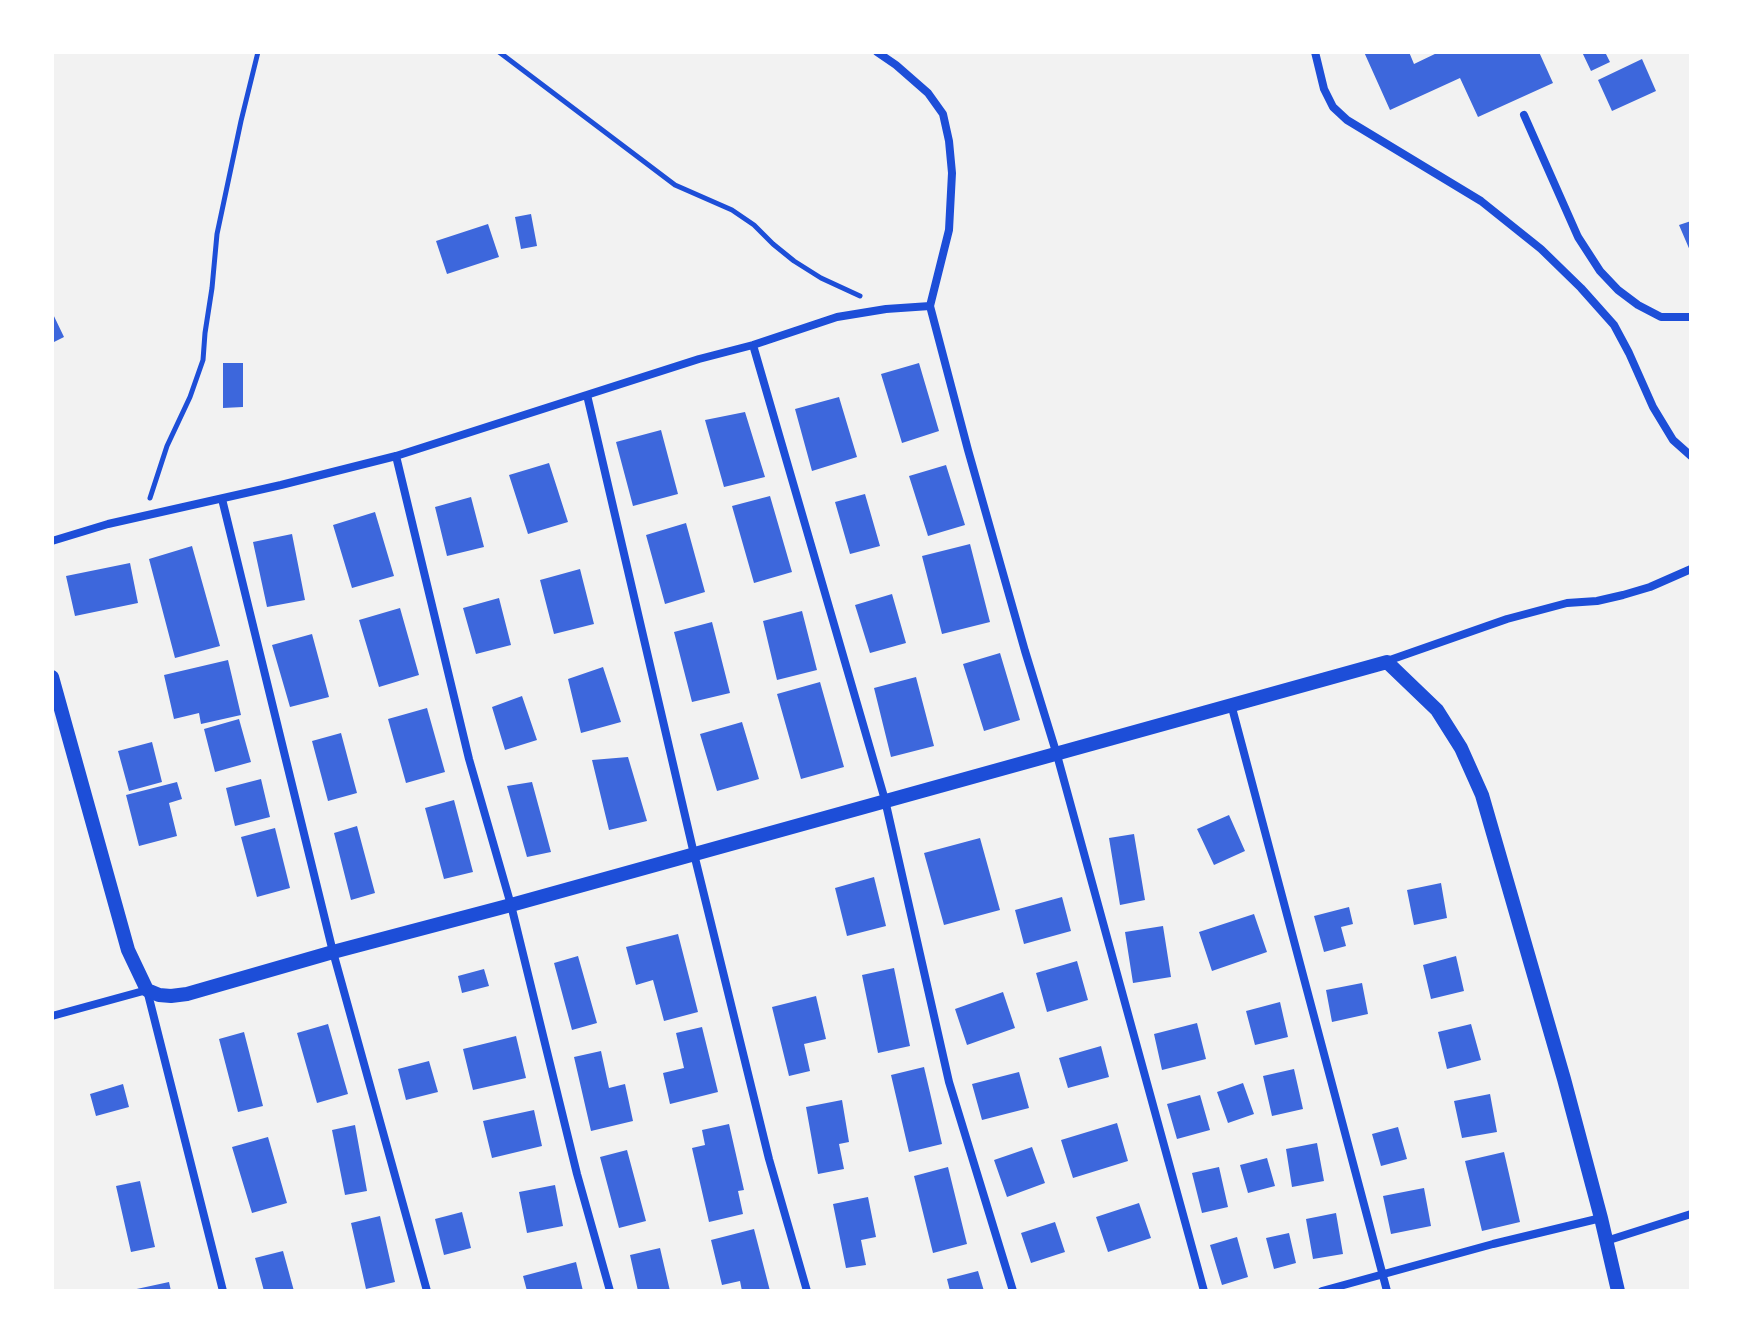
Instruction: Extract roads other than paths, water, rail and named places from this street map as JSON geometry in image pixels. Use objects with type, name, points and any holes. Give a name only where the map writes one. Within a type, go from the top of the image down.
[{"type":"street","points":[[877,52],[928,93],[943,114],[952,173],[949,230],[930,306],[1204,1291]]},
{"type":"street","points":[[1315,52],[1324,89],[1333,107],[1347,120],[1481,201],[1541,249],[1581,288],[1614,325],[1653,407],[1673,440],[1691,456]]},
{"type":"street","points":[[1524,115],[1578,237],[1600,271],[1618,290],[1661,317],[1691,317]]},
{"type":"street","points":[[52,541],[146,515],[396,456],[837,317],[930,306]]},
{"type":"street","points":[[753,345],[885,800],[949,1082],[1013,1291]]},
{"type":"street","points":[[587,395],[694,854],[769,1159],[807,1291]]},
{"type":"street","points":[[396,456],[469,759],[511,905],[577,1174],[610,1291]]},
{"type":"street","points":[[222,499],[333,952],[427,1291]]},
{"type":"street","points":[[52,1016],[147,990],[159,995],[187,994],[1387,662],[1507,619],[1567,603],[1623,595],[1691,569]]},
{"type":"street","points":[[1387,662],[1437,710],[1461,748],[1482,795],[1564,1079],[1618,1291]]},
{"type":"street","points":[[52,677],[128,950],[147,990],[223,1291]]},
{"type":"street","points":[[1231,704],[1387,1291]]},
{"type":"street","points":[[1606,1241],[1691,1214]]},
{"type":"street","points":[[1322,1291],[1601,1218]]}]
